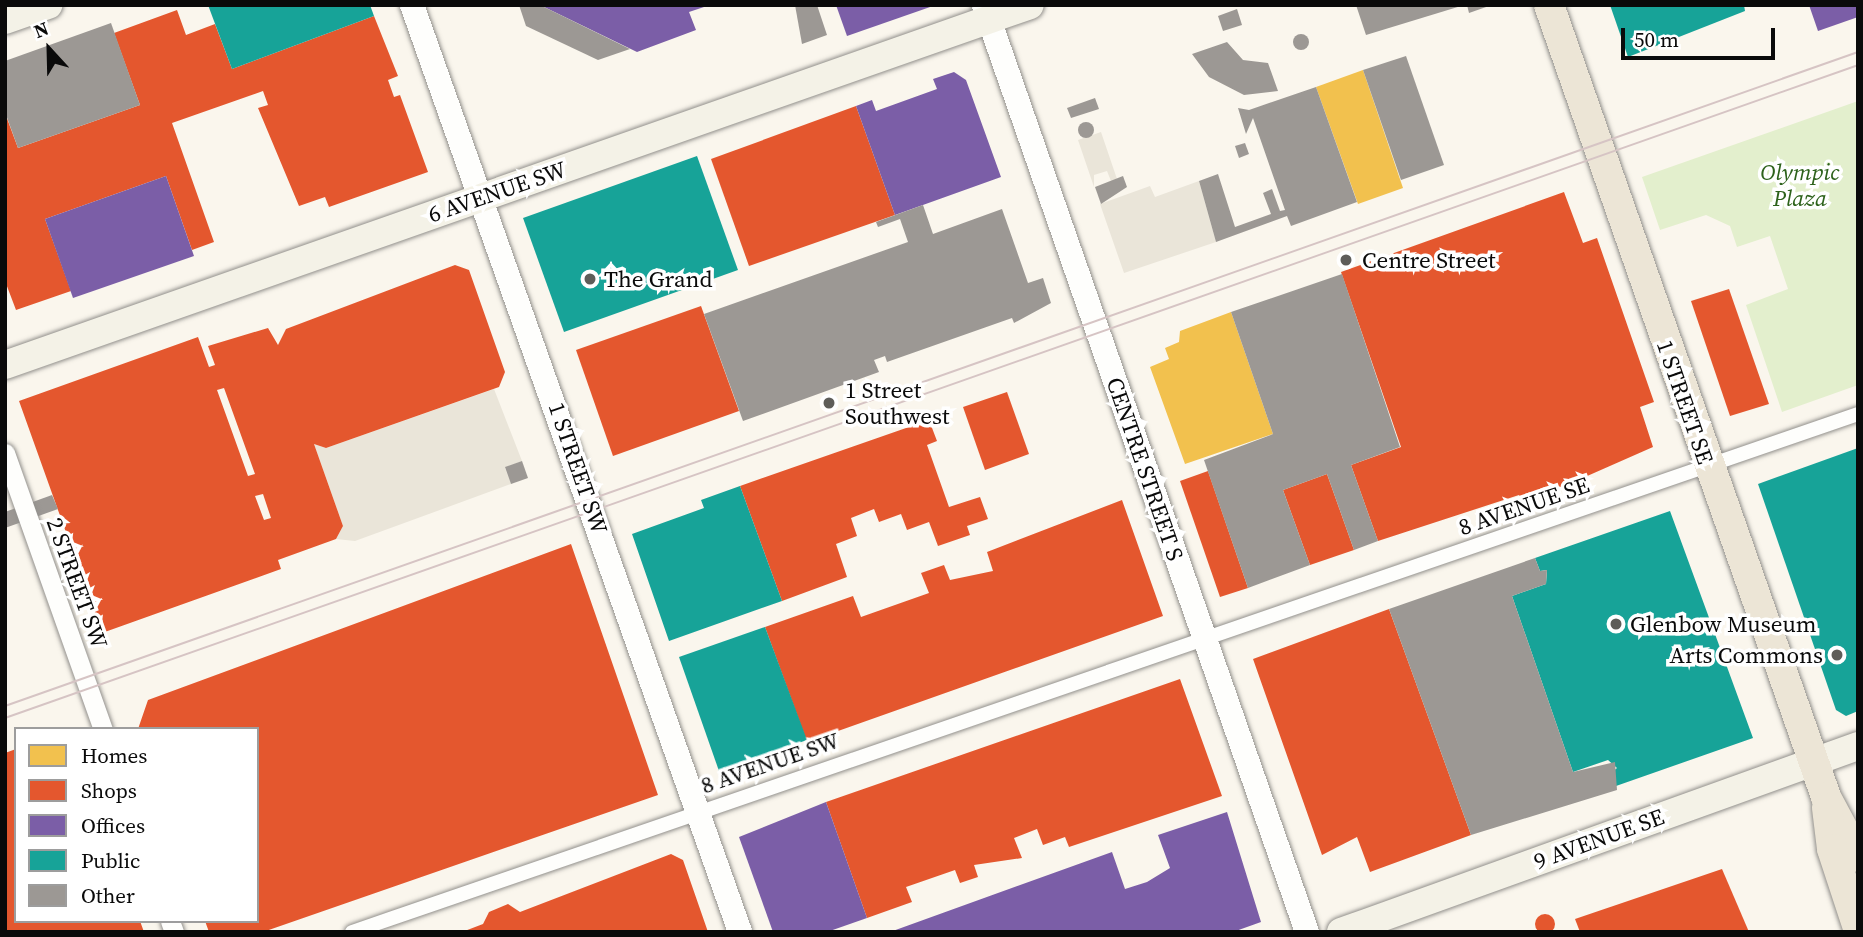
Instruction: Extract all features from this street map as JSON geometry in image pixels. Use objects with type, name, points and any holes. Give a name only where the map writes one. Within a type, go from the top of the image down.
[{"type":"main road","points":[[5,20],[48,5]]},
{"type":"main road","name":"6 AVENUE SW","points":[[5,365],[482,197],[987,12],[1030,5]]},
{"type":"main road","name":"1 STREET SE","points":[[1549,5],[1707,467],[1826,797],[1858,857]]},
{"type":"main road","name":"9 AVENUE SE","points":[[1341,932],[1858,746]]},
{"type":"main road","name":"1 STREET SE","points":[[1826,797],[1832,849],[1858,928]]},
{"type":"street","name":"1 STREET SW","points":[[412,5],[740,932]]},
{"type":"street","name":"CENTRE STREET S","points":[[987,12],[1307,932]]},
{"type":"street","name":"8 AVENUE SE","points":[[1204,639],[1858,414]]},
{"type":"street","name":"2 STREET SW","points":[[5,453],[102,727]]},
{"type":"street","name":"8 AVENUE SW","points":[[352,932],[1204,639]]},
{"type":"green space","name":"Olympic Plaza","points":[[1858,101],[1858,385],[1782,412],[1746,305],[1788,289],[1770,236],[1737,247],[1730,226],[1706,215],[1660,230],[1642,177]]},
{"type":"shaded area","points":[[1101,132],[1117,179],[1111,181],[1107,171],[1094,175],[1094,187],[1078,140]]},
{"type":"shaded area","points":[[1199,181],[1216,242],[1124,273],[1100,204],[1150,186],[1155,197]]},
{"type":"shaded area","points":[[494,389],[522,461],[505,468],[511,484],[355,541],[336,539],[343,526],[314,444],[326,448]]},
{"type":"building: Homes","points":[[1363,70],[1403,188],[1358,204],[1316,87]]},
{"type":"building: Homes","points":[[1231,312],[1273,434],[1185,464],[1150,367],[1169,359],[1165,348],[1179,342],[1180,331]]},
{"type":"building: Shops","points":[[177,10],[186,35],[215,24],[232,69],[374,16],[398,76],[388,80],[394,97],[400,95],[428,172],[329,207],[325,197],[299,206],[258,108],[268,105],[263,91],[172,123],[214,242],[192,250],[166,176],[45,219],[71,291],[16,310],[5,281],[5,113],[18,148],[140,105],[114,33]]},
{"type":"building: Shops","points":[[856,106],[895,215],[749,266],[711,159]]},
{"type":"building: Shops","points":[[1564,192],[1583,243],[1597,238],[1654,402],[1640,407],[1653,447],[1560,488],[1521,499],[1519,495],[1378,541],[1351,465],[1401,447],[1341,272]]},
{"type":"building: Shops","points":[[455,265],[469,270],[505,372],[499,387],[326,448],[314,444],[343,526],[336,539],[278,560],[281,569],[102,633],[19,401],[198,337],[209,367],[215,365],[208,346],[268,328],[278,345],[286,329]],"holes":[[[224,388],[255,474],[248,476],[217,390]],[[263,494],[271,518],[264,520],[255,496]]]},
{"type":"building: Shops","points":[[1729,289],[1769,404],[1730,416],[1691,301]]},
{"type":"building: Shops","points":[[701,306],[739,411],[613,456],[576,350]]},
{"type":"building: Shops","points":[[1007,392],[1029,454],[985,470],[963,407]]},
{"type":"building: Shops","points":[[929,420],[937,441],[927,445],[949,507],[980,497],[988,519],[967,526],[970,535],[938,546],[929,522],[907,530],[901,514],[879,522],[874,509],[851,518],[857,536],[836,544],[847,577],[782,601],[740,486]]},
{"type":"building: Shops","points":[[1208,471],[1248,588],[1220,597],[1180,481]]},
{"type":"building: Shops","points":[[1327,474],[1354,550],[1310,565],[1283,490]]},
{"type":"building: Shops","points":[[1122,500],[1163,616],[807,742],[765,627],[853,596],[861,617],[929,593],[921,573],[944,565],[950,580],[993,571],[987,552]]},
{"type":"building: Shops","points":[[571,544],[658,795],[263,932],[209,932],[206,923],[259,923],[259,727],[139,727],[148,700]]},
{"type":"building: Shops","points":[[1389,609],[1471,835],[1370,872],[1357,837],[1322,855],[1253,659]]},
{"type":"building: Shops","points":[[1180,679],[1222,796],[1069,847],[1065,837],[1043,845],[1037,829],[1014,838],[1022,858],[974,865],[978,877],[960,883],[955,870],[906,887],[912,902],[867,918],[826,802]]},
{"type":"building: Shops","points":[[14,750],[14,923],[141,923],[144,932],[5,932],[5,753]]},
{"type":"building: Shops","points":[[671,854],[683,860],[708,932],[462,932],[483,924],[489,912],[508,904],[520,912]]},
{"type":"building: Shops","points":[[1722,869],[1749,932],[1580,932],[1575,919]]},
{"type":"building: Shops","points":[[1545,914],[1552,917],[1555,924],[1552,931],[1545,934],[1538,931],[1535,924],[1538,917]]},
{"type":"building: Offices","points":[[540,5],[707,6],[689,12],[696,30],[637,52]]},
{"type":"building: Offices","points":[[836,5],[933,5],[933,6],[847,36]]},
{"type":"building: Offices","points":[[1809,5],[1858,5],[1858,17],[1818,31]]},
{"type":"building: Offices","points":[[954,72],[966,80],[1001,177],[895,215],[856,106],[872,100],[876,111],[937,89],[933,79]]},
{"type":"building: Offices","points":[[166,176],[194,256],[73,298],[45,219]]},
{"type":"building: Offices","points":[[826,802],[867,918],[827,932],[773,932],[739,837]]},
{"type":"building: Offices","points":[[1227,812],[1261,922],[1233,932],[890,932],[1112,852],[1125,889],[1147,882],[1170,868],[1158,835]]},
{"type":"building: Public","points":[[208,5],[370,5],[374,16],[232,69]]},
{"type":"building: Public","points":[[1610,5],[1744,5],[1745,11],[1628,57]]},
{"type":"building: Public","points":[[697,156],[738,270],[564,332],[523,218]]},
{"type":"building: Public","points":[[1858,448],[1858,711],[1846,716],[1836,710],[1758,484]]},
{"type":"building: Public","points":[[740,486],[782,601],[669,641],[632,534],[704,508],[701,500]]},
{"type":"building: Public","name":"Glenbow Museum","points":[[1670,511],[1753,738],[1616,786],[1611,773],[1617,768],[1608,760],[1573,772],[1512,596],[1546,584],[1547,570],[1540,571],[1535,558]]},
{"type":"building: Public","points":[[765,627],[807,740],[719,771],[679,657]]},
{"type":"building: Other","points":[[519,5],[540,5],[630,49],[598,60],[526,26]]},
{"type":"building: Other","points":[[795,5],[817,5],[827,35],[802,44]]},
{"type":"building: Other","points":[[1356,5],[1461,5],[1461,6],[1366,35]]},
{"type":"building: Other","points":[[1467,5],[1489,5],[1489,6],[1469,13]]},
{"type":"building: Other","points":[[1237,9],[1242,25],[1223,31],[1218,16]]},
{"type":"building: Other","points":[[111,23],[140,105],[18,148],[5,112],[5,61]]},
{"type":"building: Other","points":[[1301,34],[1307,36],[1307,48],[1301,50],[1295,48],[1293,42],[1295,36]]},
{"type":"building: Other","points":[[1227,42],[1243,60],[1268,63],[1278,91],[1244,95],[1209,77],[1192,54]]},
{"type":"building: Other","points":[[1406,56],[1444,165],[1401,180],[1363,70]]},
{"type":"building: Other","points":[[1316,87],[1357,202],[1291,226],[1287,216],[1216,242],[1199,181],[1218,174],[1235,227],[1271,214],[1263,193],[1272,189],[1280,211],[1285,210],[1253,118],[1246,134],[1238,108],[1249,110]]},
{"type":"building: Other","points":[[1095,98],[1099,109],[1071,118],[1067,108]]},
{"type":"building: Other","points":[[1083,122],[1089,122],[1094,130],[1092,136],[1083,138],[1078,133],[1078,127]]},
{"type":"building: Other","points":[[1245,143],[1249,154],[1239,158],[1235,146]]},
{"type":"building: Other","points":[[1123,176],[1127,187],[1101,204],[1095,187]]},
{"type":"building: Other","points":[[923,205],[933,234],[1002,209],[1028,283],[1043,278],[1051,303],[1014,323],[1012,318],[887,362],[885,356],[874,360],[879,372],[743,421],[704,314],[908,242],[900,219],[878,227],[876,222]]},
{"type":"building: Other","points":[[1342,274],[1400,447],[1351,465],[1378,541],[1354,550],[1327,474],[1283,490],[1310,565],[1248,588],[1204,460],[1273,434],[1231,312]]},
{"type":"building: Other","points":[[522,461],[528,478],[511,484],[505,467]]},
{"type":"building: Other","points":[[52,495],[58,509],[5,528],[5,512]]},
{"type":"building: Other","points":[[1535,558],[1540,571],[1547,570],[1546,584],[1512,596],[1573,772],[1615,762],[1617,790],[1471,835],[1389,609]]},
{"type":"tram line","points":[[5,706],[1858,52]]},
{"type":"tram line","points":[[5,718],[1858,65]]},
{"type":"place","name":"Centre Street","points":[[1346,260]]},
{"type":"place","name":"The Grand","points":[[590,279]]},
{"type":"place","name":"1 Street Southwest","points":[[829,403]]},
{"type":"place","name":"Glenbow Museum","points":[[1616,624]]},
{"type":"place","name":"Arts Commons","points":[[1837,655]]}]
